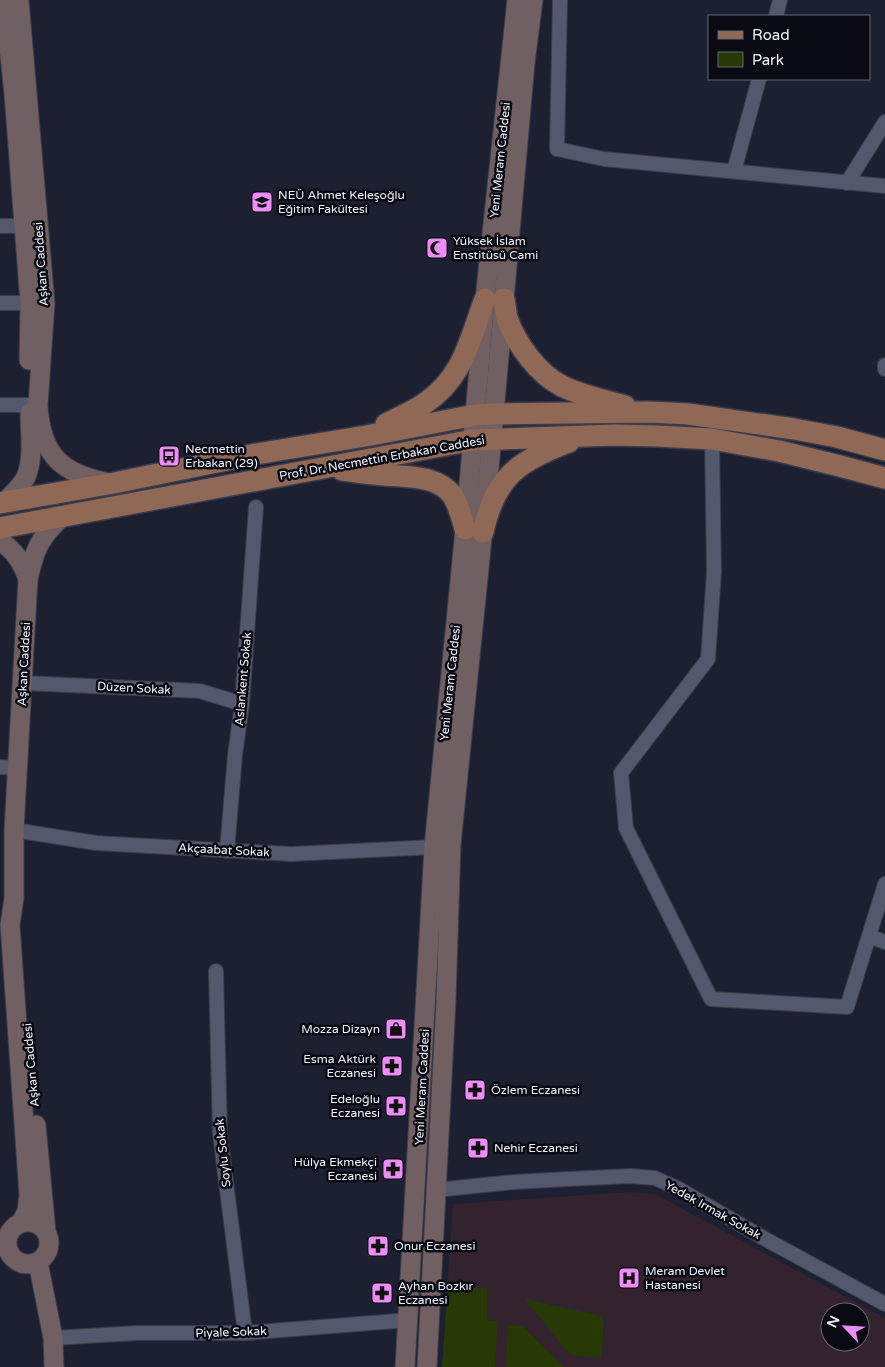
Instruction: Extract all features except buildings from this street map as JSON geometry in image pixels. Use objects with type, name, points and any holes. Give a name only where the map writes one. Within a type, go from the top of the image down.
[{"type":"main road","name":"Aşkan Caddesi","points":[[2,502],[24,480],[30,466],[37,303],[31,226],[14,94],[10,30],[4,0]]},
{"type":"main road","name":"Aşkan Caddesi","points":[[10,30],[19,0]]},
{"type":"main road","name":"Yeni Meram Caddesi","points":[[427,1367],[446,1001],[451,845],[474,530],[517,0]]},
{"type":"main road","name":"Yeni Meram Caddesi","points":[[494,299],[533,0]]},
{"type":"main road","points":[[366,436],[426,403],[449,381],[466,354],[494,299],[507,317],[520,344],[530,358],[551,379],[562,386],[580,393],[650,412]]},
{"type":"main road","name":"Aşkan Caddesi","points":[[34,405],[48,447],[57,460],[68,470],[80,476],[114,483]]},
{"type":"main road","name":"Prof. Dr. Necmettin Erbakan Caddesi","points":[[2,502],[114,483],[256,454],[484,415],[650,412],[710,417],[794,429],[885,450]]},
{"type":"main road","name":"Prof. Dr. Necmettin Erbakan Caddesi","points":[[0,528],[327,466],[482,439],[615,435],[712,439],[779,451],[885,478]]},
{"type":"main road","points":[[327,466],[359,472],[412,476],[428,480],[452,495],[474,530],[488,511],[494,496],[506,479],[518,468],[540,453],[586,436]]},
{"type":"main road","points":[[28,579],[41,540],[48,530],[62,517]]},
{"type":"main road","name":"Yeni Meram Caddesi","points":[[405,1367],[434,847],[474,530]]},
{"type":"main road","points":[[0,540],[17,555],[28,579]]},
{"type":"main road","name":"Aşkan Caddesi","points":[[21,1223],[27,1211],[29,1196],[10,925],[14,898],[14,830],[9,768],[23,683],[28,579]]},
{"type":"main road","name":"Aşkan Caddesi","points":[[14,898],[20,922],[46,1232]]},
{"type":"main road","points":[[21,1223],[35,1223],[46,1232],[49,1239],[47,1252],[38,1262],[31,1264],[24,1264],[12,1258],[3,1242],[15,1226],[21,1223]]},
{"type":"main road","points":[[38,1262],[53,1338],[54,1367]]},
{"type":"street","points":[[560,0],[557,149],[604,159],[885,186]]},
{"type":"street","points":[[776,15],[780,0]]},
{"type":"street","points":[[734,171],[759,80]]},
{"type":"street","points":[[847,183],[885,122]]},
{"type":"street","points":[[0,226],[31,226]]},
{"type":"street","points":[[0,303],[37,303]]},
{"type":"street","points":[[0,405],[34,405]]},
{"type":"street","points":[[712,439],[714,572],[708,658],[621,773],[626,828],[711,999],[846,1007],[885,884]]},
{"type":"street","name":"Aslankent Sokak","points":[[227,850],[235,755],[242,704],[256,507]]},
{"type":"street","name":"Düzen Sokak","points":[[23,683],[200,692],[242,704]]},
{"type":"street","name":"Akçaabat Sokak","points":[[14,830],[96,843],[291,854],[434,847]]},
{"type":"street","points":[[869,936],[885,942]]},
{"type":"street","name":"Soylu Sokak","points":[[216,971],[220,1134],[244,1333]]},
{"type":"street","name":"Yedek Irmak Sokak","points":[[436,1190],[568,1179],[631,1176],[655,1178],[885,1304]]},
{"type":"street","name":"Piyale Sokak","points":[[53,1338],[137,1333],[244,1333],[409,1320]]},
{"type":"shaded area","name":"Meram Devlet Hastanesi","points":[[629,1192],[655,1194],[855,1302],[820,1302],[820,1352],[870,1352],[870,1310],[885,1318],[885,1367],[442,1367],[453,1204]]},
{"type":"green space","points":[[448,1288],[487,1288],[487,1320],[498,1321],[495,1367],[442,1367]]},
{"type":"green space","points":[[525,1299],[602,1316],[604,1322],[601,1358],[570,1355]]},
{"type":"green space","points":[[508,1325],[522,1326],[564,1367],[506,1367]]},
{"type":"place","name":"NEÜ Ahmet Keleşoğlu Eğitim Fakültesi","points":[[262,202]]},
{"type":"place","name":"Yüksek İslam Enstitüsü Cami","points":[[437,248]]},
{"type":"place","name":"Necmettin Erbakan (29)","points":[[169,456]]},
{"type":"place","name":"Mozza Dizayn","points":[[396,1029]]},
{"type":"place","name":"Esma Aktürk Eczanesi","points":[[392,1066]]},
{"type":"place","name":"Özlem Eczanesi","points":[[475,1090]]},
{"type":"place","name":"Edeloğlu Eczanesi","points":[[396,1106]]},
{"type":"place","name":"Nehir Eczanesi","points":[[478,1148]]},
{"type":"place","name":"Hülya Ekmekçi Eczanesi","points":[[393,1169]]},
{"type":"place","name":"Onur Eczanesi","points":[[378,1246]]},
{"type":"place","name":"Meram Devlet Hastanesi","points":[[629,1278]]},
{"type":"place","name":"Ayhan Bozkır Eczanesi","points":[[382,1293]]}]
